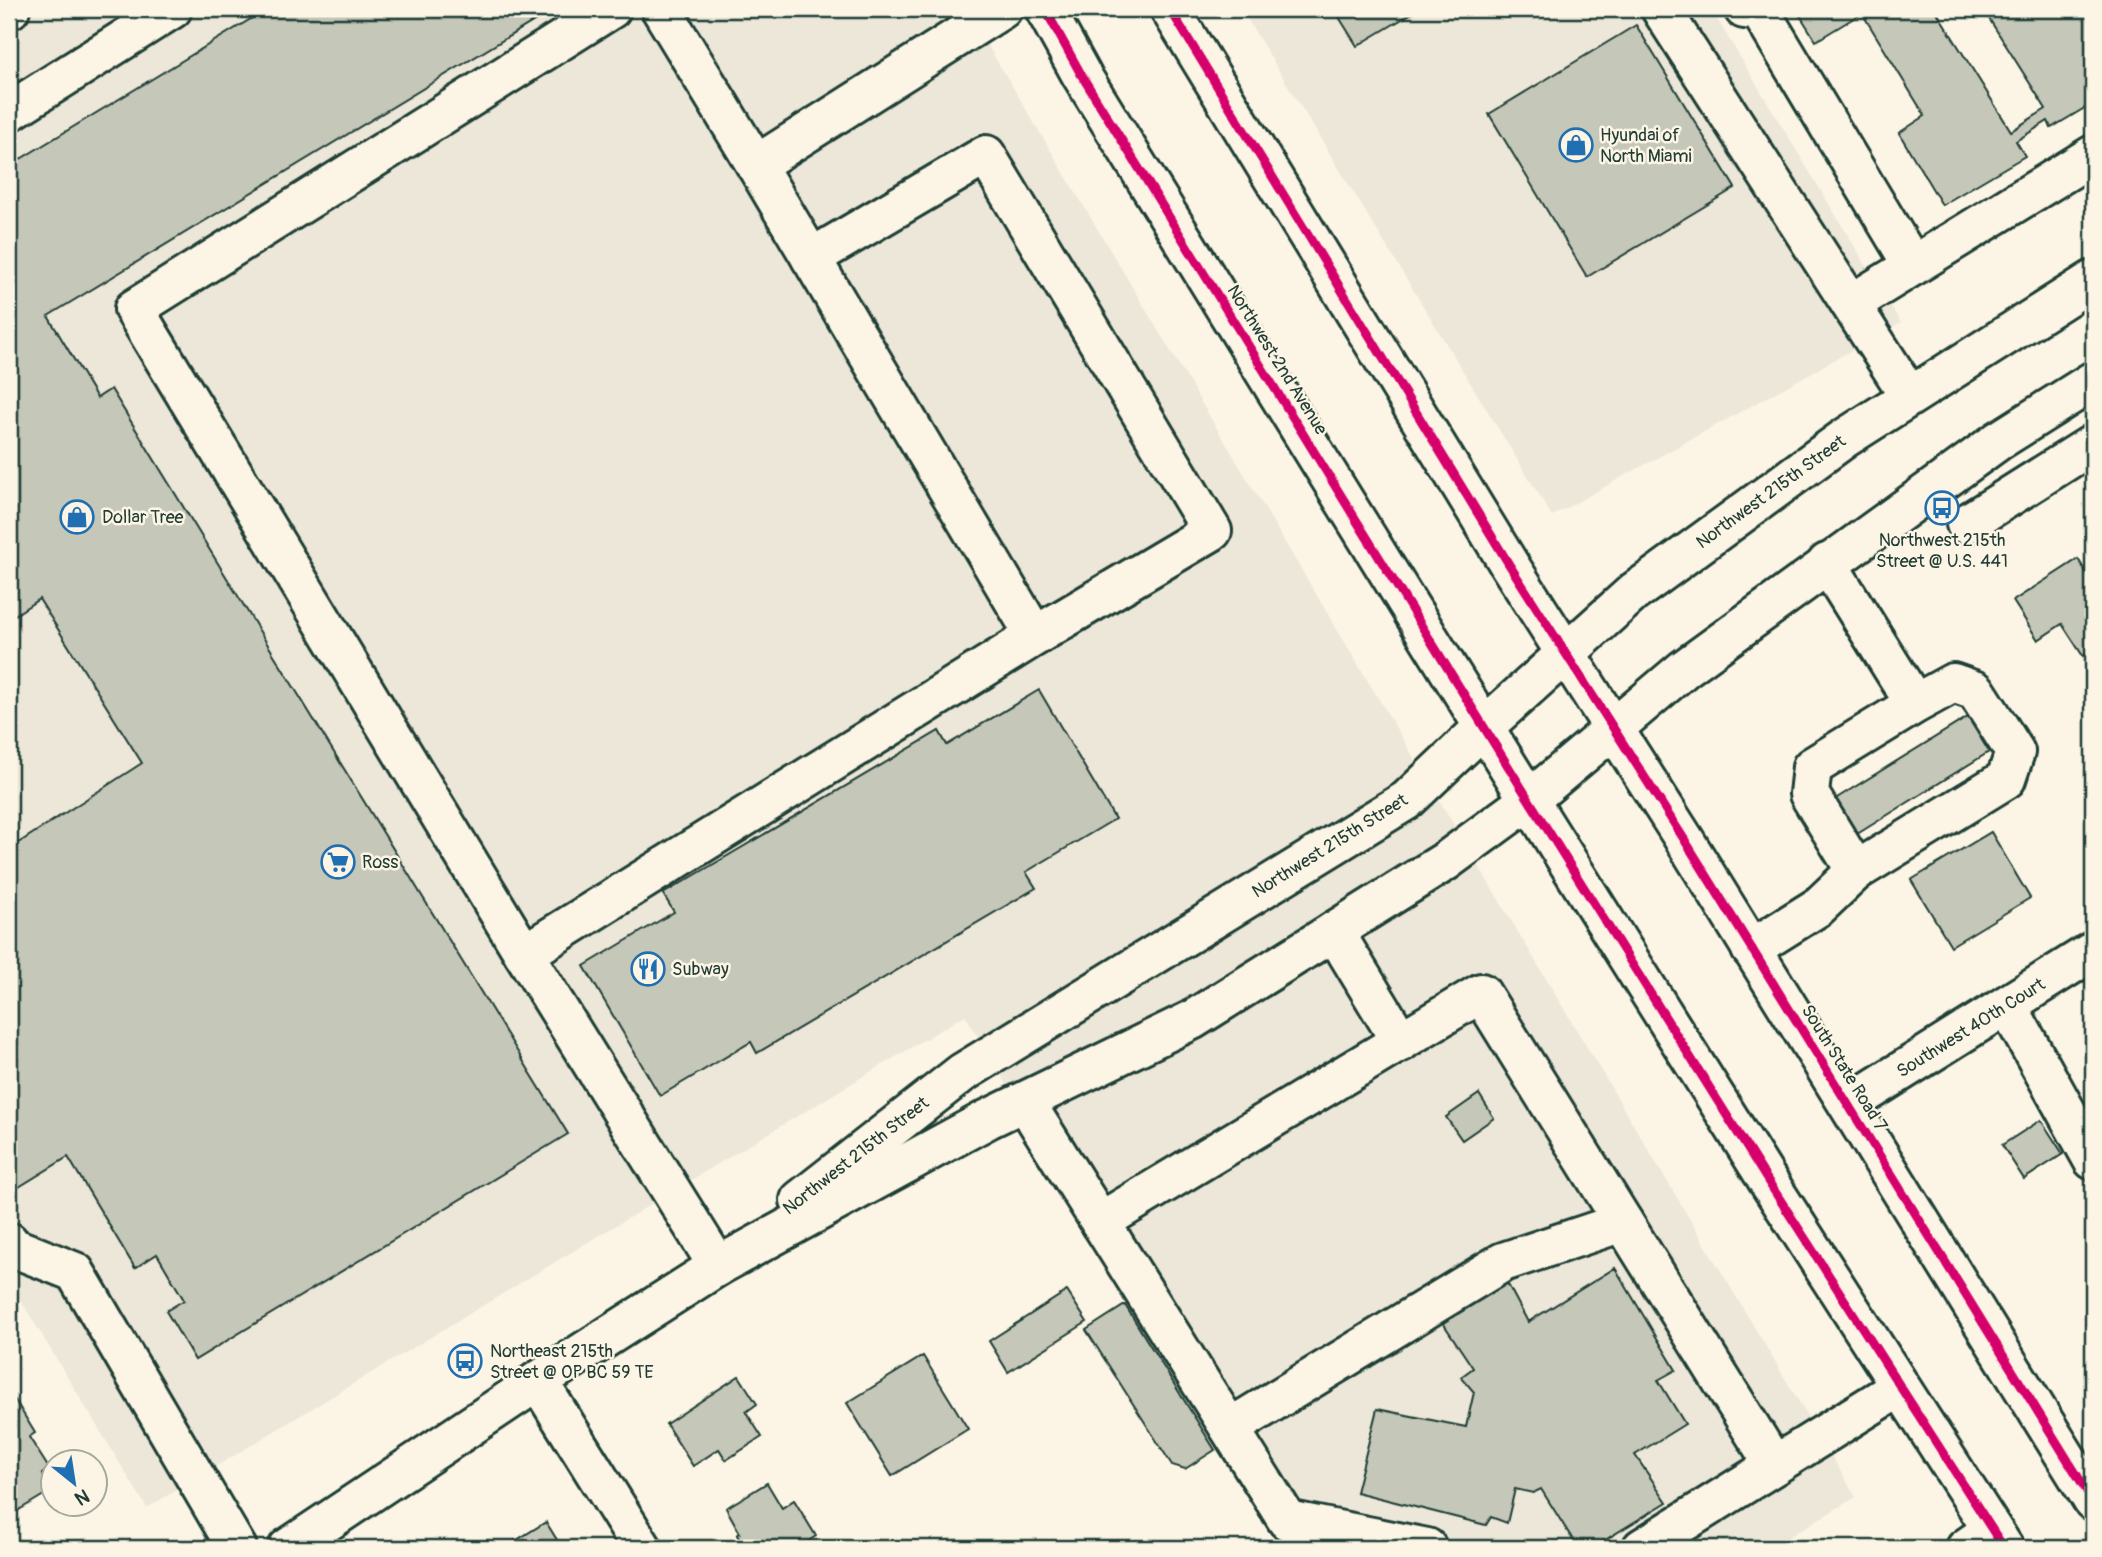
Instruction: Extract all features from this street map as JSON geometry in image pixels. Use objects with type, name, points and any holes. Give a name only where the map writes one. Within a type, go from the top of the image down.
[{"type":"main road","points":[[9,112],[172,9]]},
{"type":"main road","points":[[611,9],[134,309],[524,954],[718,1266]]},
{"type":"main road","points":[[661,9],[1035,636]]},
{"type":"main road","points":[[756,165],[1002,9]]},
{"type":"main road","name":"Northwest 2nd Avenue","points":[[1045,9],[1083,76],[1484,727]]},
{"type":"main road","points":[[1661,9],[1909,395]]},
{"type":"main road","points":[[1744,9],[1760,11],[1913,266]]},
{"type":"main road","points":[[1183,13],[1510,566],[1566,653]]},
{"type":"main road","points":[[524,954],[1035,636],[1212,531],[986,155],[811,258]]},
{"type":"main road","points":[[1851,304],[2093,155]]},
{"type":"main road","name":"Northwest 215th Street","points":[[718,1266],[962,1073],[1407,800],[1566,653],[1655,577],[1845,438],[2093,279]]},
{"type":"main road","name":"Northwest 215th Street","points":[[288,1548],[538,1381],[718,1266],[988,1119],[1192,1020],[1446,861],[1529,800],[1684,669],[1998,441],[2093,381]]},
{"type":"main road","points":[[1966,524],[2093,444]]},
{"type":"main road","points":[[1827,563],[1915,704]]},
{"type":"main road","name":"South State Road 7","points":[[1566,653],[2088,1482]]},
{"type":"main road","points":[[1751,949],[1818,907],[1856,871],[2006,779],[2015,752],[1976,691],[1953,683],[1812,767],[1809,794],[1856,871]]},
{"type":"main road","points":[[1484,727],[1900,1387],[1988,1542]]},
{"type":"main road","points":[[1334,931],[1401,1041]]},
{"type":"main road","name":"Southwest 40th Court","points":[[1849,1104],[2093,951]]},
{"type":"main road","points":[[1100,1222],[1481,993],[1774,1465]]},
{"type":"main road","points":[[2007,1004],[2093,1160]]},
{"type":"main road","points":[[1025,1102],[1287,1520],[1427,1548]]},
{"type":"main road","points":[[1230,1428],[1503,1262],[1623,1222]]},
{"type":"main road","points":[[9,1242],[12,1247],[75,1272],[237,1548]]},
{"type":"main road","points":[[538,1381],[642,1548]]},
{"type":"main road","points":[[1642,1548],[1900,1387]]},
{"type":"shaded area","points":[[9,9],[966,9],[1856,1497],[1770,1548],[1286,1548],[965,1015],[147,1508],[9,1281]]},
{"type":"shaded area","points":[[1241,9],[1711,9],[1901,323],[1552,516]]},
{"type":"building","points":[[267,9],[554,9],[48,316],[97,398],[111,389],[568,1134],[195,1360],[166,1311],[184,1300],[157,1254],[135,1268],[68,1157],[9,1193],[9,849],[142,763],[39,599],[9,619],[9,166]]},
{"type":"building","points":[[1334,9],[1419,9],[1357,46]]},
{"type":"building","points":[[1796,9],[1935,9],[2011,131],[2046,109],[1983,9],[2093,9],[2093,103],[2051,128],[2048,121],[2016,141],[2025,156],[1942,205],[1899,133],[1925,116],[1862,13],[1816,41]]},
{"type":"building","points":[[1636,25],[1735,188],[1587,277],[1489,114]]},
{"type":"building","points":[[2078,559],[2093,583],[2093,649],[2083,656],[2062,624],[2038,640],[2013,601]]},
{"type":"building","points":[[1039,690],[1115,819],[1026,872],[1036,888],[757,1053],[751,1042],[660,1096],[584,966],[674,912],[663,894],[939,731],[947,745]]},
{"type":"building","points":[[1968,717],[1989,752],[1854,836],[1832,801]]},
{"type":"building","points":[[1991,832],[2030,898],[1951,946],[1911,880]]},
{"type":"building","points":[[1479,1094],[1494,1118],[1462,1140],[1446,1117]]},
{"type":"building","points":[[2041,1120],[2063,1154],[2024,1179],[2002,1145]]},
{"type":"building","points":[[1615,1268],[1676,1370],[1658,1380],[1685,1424],[1635,1455],[1667,1502],[1592,1548],[1578,1548],[1541,1489],[1533,1493],[1515,1489],[1507,1523],[1491,1517],[1486,1525],[1356,1492],[1377,1409],[1466,1427],[1474,1392],[1461,1377],[1473,1368],[1441,1320],[1505,1279],[1528,1322]]},
{"type":"building","points":[[1067,1291],[1087,1322],[1008,1372],[989,1341]]},
{"type":"building","points":[[1125,1305],[1215,1450],[1185,1469],[1172,1465],[1086,1330]]},
{"type":"building","points":[[923,1356],[968,1429],[892,1476],[847,1403]]},
{"type":"building","points":[[739,1376],[757,1404],[746,1412],[762,1437],[726,1460],[719,1449],[693,1466],[666,1424]]},
{"type":"building","points":[[15,1400],[35,1433],[29,1437],[38,1451],[38,1498],[9,1516],[9,1403]]},
{"type":"building","points":[[767,1483],[782,1508],[794,1500],[816,1536],[798,1548],[745,1548],[726,1508]]},
{"type":"building","points":[[546,1522],[562,1548],[504,1548]]},
{"type":"cycle path","points":[[1045,9],[1082,76],[1529,800],[1768,1181],[2004,1548]]},
{"type":"cycle path","points":[[1170,9],[1510,566],[1684,839],[2093,1501]]},
{"type":"place","name":"Hyundai of North Miami","points":[[1576,145]]},
{"type":"place","name":"Northwest 215th Street @ U.S. 441","points":[[1942,508]]},
{"type":"place","name":"Dollar Tree","points":[[77,517]]},
{"type":"place","name":"Ross","points":[[338,862]]},
{"type":"place","name":"Subway","points":[[648,969]]},
{"type":"place","name":"Northeast 215th Street @ OP BC 59 TE","points":[[465,1361]]}]
